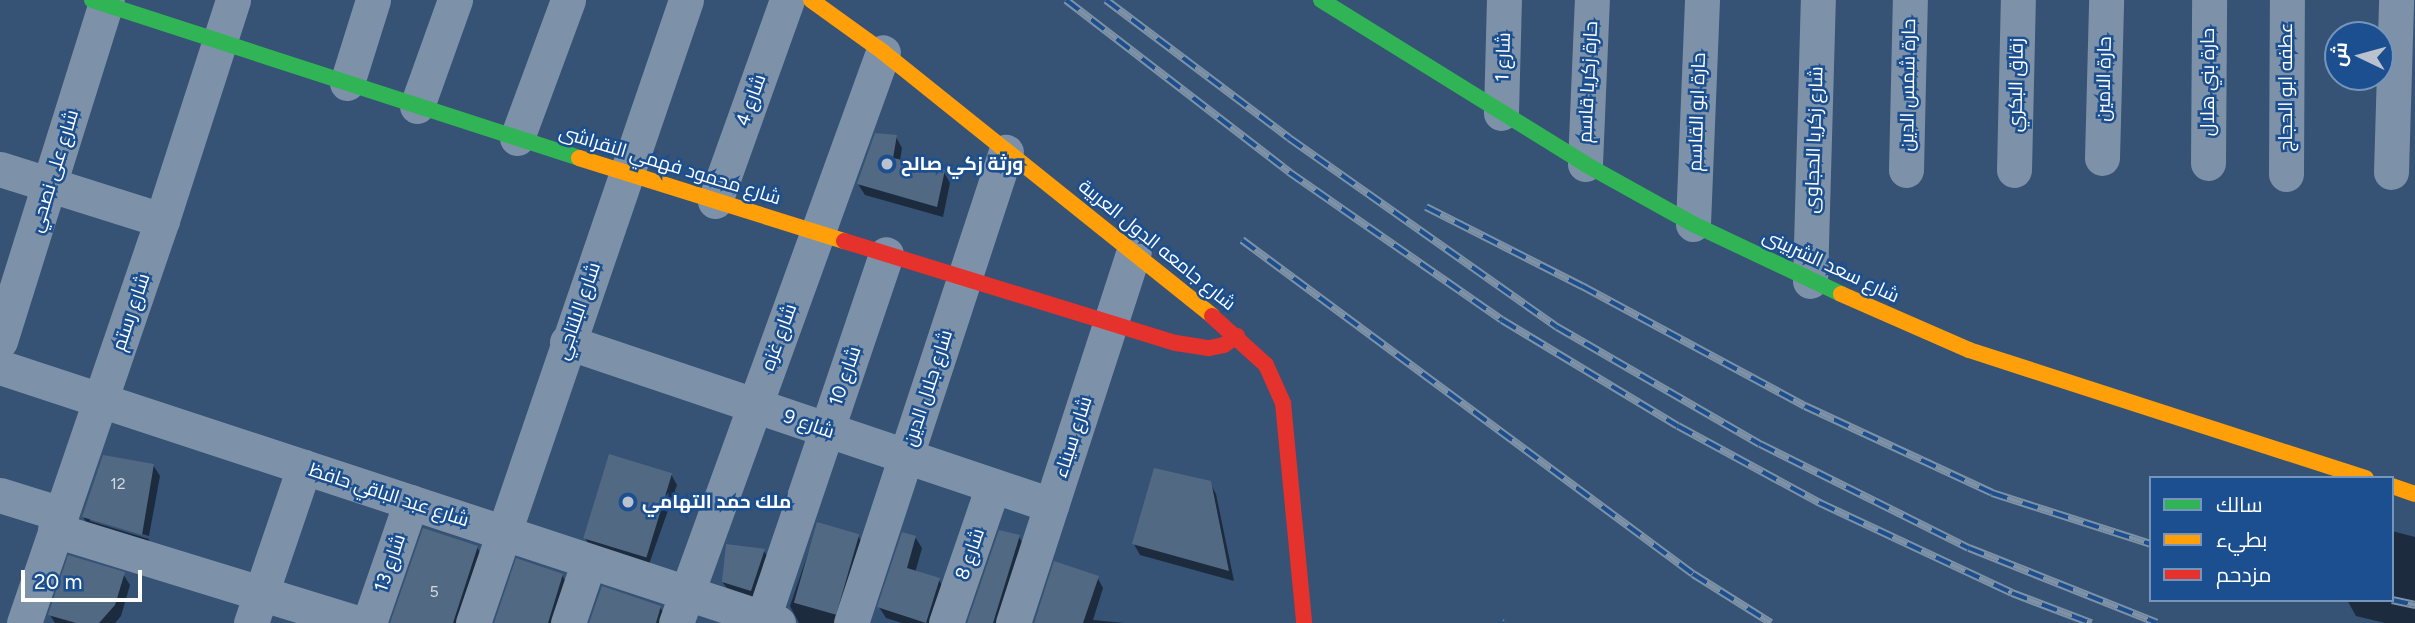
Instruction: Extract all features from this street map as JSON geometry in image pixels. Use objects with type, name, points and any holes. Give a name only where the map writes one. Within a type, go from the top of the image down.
[{"type":"main road","name":"شارع جامعه الدول العربية","points":[[811,0],[883,52],[1134,251],[1237,336],[1266,365],[1283,403],[1304,623]]},
{"type":"main road","name":"شارع سعد الشربينى","points":[[1321,0],[1585,163],[1693,224],[1810,281],[1969,350],[2360,476]]},
{"type":"main road","name":"شارع محمود فهمي النقراشى","points":[[102,2],[625,173],[1110,323],[1192,347],[1224,345],[1237,336]]},
{"type":"main road","points":[[2394,487],[2415,494]]},
{"type":"street","name":"شارع رستم","points":[[24,623],[162,220],[233,0]]},
{"type":"street","points":[[347,83],[373,0]]},
{"type":"street","points":[[416,106],[455,0]]},
{"type":"street","points":[[517,138],[568,0]]},
{"type":"street","name":"شارع البلتاجي","points":[[473,623],[686,0]]},
{"type":"street","name":"شارع 4","points":[[715,201],[787,0]]},
{"type":"street","name":"شارع 1","points":[[1501,113],[1504,0]]},
{"type":"street","name":"حارة زكريا قاسم","points":[[1585,163],[1592,0]]},
{"type":"street","name":"حارة ابو القاسم","points":[[1693,224],[1702,0]]},
{"type":"street","name":"شارع زكريا الحجاوى","points":[[1810,281],[1818,0]]},
{"type":"street","name":"حارة شمس الدين","points":[[1906,170],[1910,0]]},
{"type":"street","name":"زقاق البكري","points":[[2014,170],[2018,0]]},
{"type":"street","name":"حارة الامين","points":[[2102,158],[2106,0]]},
{"type":"street","name":"حارة بني هلال","points":[[2208,163],[2209,0]]},
{"type":"street","name":"عطفه ابو الحجاج","points":[[2286,174],[2287,0]]},
{"type":"street","points":[[2391,172],[2396,0]]},
{"type":"street","name":"شارع على نصحي","points":[[0,341],[50,184],[102,2]]},
{"type":"street","name":"شارع غزه","points":[[681,608],[883,52]]},
{"type":"street","name":"شارع جلال الدين","points":[[851,623],[1006,152]]},
{"type":"street","points":[[0,169],[162,220]]},
{"type":"street","name":"شارع سيناء","points":[[1013,623],[1134,251]]},
{"type":"street","name":"شارع 10","points":[[771,621],[827,430],[886,254]]},
{"type":"street","name":"شارع 9","points":[[567,342],[1051,505]]},
{"type":"street","name":"شارع عبد الباقي حافظ","points":[[0,367],[589,561],[681,608],[771,621]]},
{"type":"street","points":[[256,608],[304,467]]},
{"type":"street","name":"شارع 8","points":[[946,623],[993,486]]},
{"type":"street","points":[[0,495],[256,608],[358,623]]},
{"type":"street","name":"شارع 13","points":[[369,623],[411,502]]},
{"type":"street","points":[[568,623],[589,561]]},
{"type":"building","name":"ورثة زكي صالح","points":[[875,133],[897,135],[893,158],[945,170],[937,207],[857,184]]},
{"type":"building","name":"ملك حمد التهامي","points":[[609,454],[672,473],[646,557],[583,538]]},
{"type":"building","points":[[103,455],[154,464],[142,535],[82,517]]},
{"type":"building","points":[[1154,468],[1211,481],[1229,571],[1132,544]]},
{"type":"building","points":[[817,522],[859,534],[836,615],[794,603]]},
{"type":"building","points":[[423,528],[478,546],[453,623],[390,623]]},
{"type":"building","points":[[999,530],[1020,535],[993,623],[967,623]]},
{"type":"building","points":[[902,532],[916,536],[907,568],[940,578],[926,623],[877,607]]},
{"type":"building","points":[[726,544],[765,549],[751,591],[722,582]]},
{"type":"building","points":[[68,555],[125,572],[115,605],[99,623],[76,623],[48,615]]},
{"type":"building","points":[[516,558],[563,574],[548,623],[494,623]]},
{"type":"building","points":[[1054,561],[1099,576],[1083,623],[1034,623]]},
{"type":"building","points":[[602,586],[661,606],[656,623],[589,623]]},
{"type":"railway","points":[[1066,0],[1289,172],[1502,320],[1678,426],[1820,503],[2012,593],[2091,623]]},
{"type":"railway","points":[[1106,0],[1289,138],[1557,327],[1760,444],[1969,548],[2157,623]]},
{"type":"railway","points":[[1426,207],[1582,286],[1805,406],[1992,493],[2149,543]]},
{"type":"railway","points":[[1242,240],[1693,574],[1771,623]]},
{"type":"railway","points":[[2394,600],[2415,605]]},
{"type":"traffic: fast","points":[[92,0],[579,158]]},
{"type":"traffic: fast","points":[[1321,0],[1585,164],[1693,224],[1841,294]]},
{"type":"traffic: slow","points":[[811,0],[883,52],[1212,316]]},
{"type":"traffic: slow","points":[[579,158],[844,241]]},
{"type":"traffic: slow","points":[[1841,294],[1969,350],[2360,476]]},
{"type":"traffic: slow","points":[[2394,487],[2415,494]]},
{"type":"traffic: jam","points":[[844,241],[1176,343],[1209,348],[1224,345],[1237,336]]},
{"type":"traffic: jam","points":[[1212,316],[1266,365],[1283,403],[1304,623]]},
{"type":"place","name":"ورثة زكي صالح","points":[[887,164]]},
{"type":"place","name":"ملك حمد التهامي","points":[[628,502]]}]
